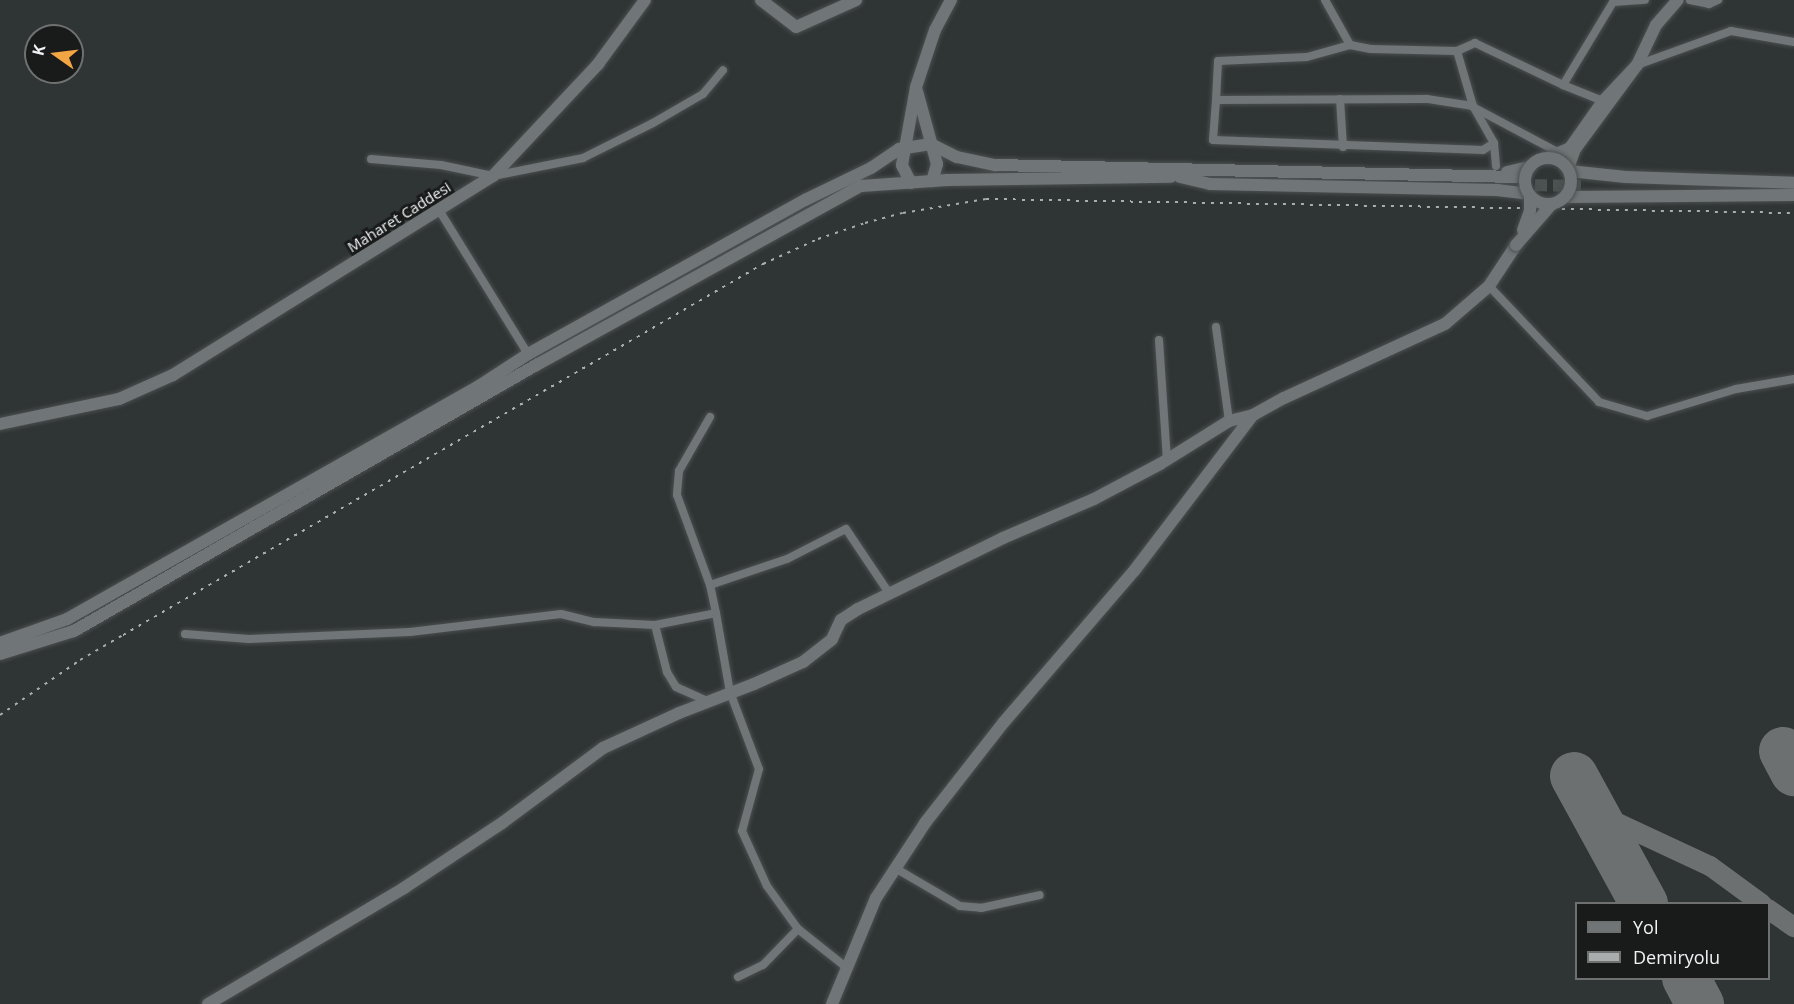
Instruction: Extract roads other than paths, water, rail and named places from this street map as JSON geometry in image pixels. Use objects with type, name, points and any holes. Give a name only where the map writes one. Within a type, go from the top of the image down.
[{"type":"main road","name":"Maharet Caddesi","points":[[0,424],[119,399],[172,375],[494,176],[598,64],[645,0]]},
{"type":"main road","points":[[761,0],[796,27],[856,0]]},
{"type":"main road","points":[[911,183],[902,165],[903,148],[916,87],[927,49],[951,0]]},
{"type":"main road","points":[[1516,245],[1530,211],[1525,182],[1529,167],[1551,154],[1570,148],[1637,65],[1656,25],[1678,0]]},
{"type":"main road","points":[[1569,170],[1575,149],[1603,101],[1637,65]]},
{"type":"main road","points":[[916,87],[937,164],[932,181]]},
{"type":"main road","points":[[0,643],[67,619],[458,398],[528,354],[903,148],[931,144],[957,157],[996,165],[1179,173],[1517,181]]},
{"type":"main road","points":[[1551,154],[1563,162],[1569,170],[1572,183],[1565,197]]},
{"type":"main road","points":[[0,654],[74,631],[538,364],[861,186],[932,181],[1179,173],[1210,165],[1500,169],[1529,167]]},
{"type":"main road","points":[[1569,170],[1626,177],[1794,183]]},
{"type":"main road","points":[[1179,173],[1210,184],[1497,190],[1529,195],[1536,201],[1551,205]]},
{"type":"main road","points":[[1794,183],[1581,183],[1794,194]]},
{"type":"main road","points":[[208,1004],[404,888],[502,823],[603,748],[707,701],[803,662],[832,639],[841,621],[889,592],[1094,499],[1167,459],[1229,421],[1253,416],[1284,398],[1445,324],[1489,286],[1516,245],[1551,205],[1565,197],[1575,195],[1735,197],[1794,194]]},
{"type":"main road","points":[[832,1004],[876,898],[925,823],[1004,722],[1134,570],[1253,416]]},
{"type":"street","points":[[1326,0],[1350,45]]},
{"type":"street","points":[[1563,86],[1613,2],[1645,0]]},
{"type":"street","points":[[1690,0],[1709,4],[1718,0]]},
{"type":"street","points":[[1637,65],[1731,31],[1794,42]]},
{"type":"street","points":[[1494,143],[1483,150],[1343,147],[1213,140],[1218,61],[1307,57],[1350,45],[1371,49],[1457,51],[1475,43],[1563,86],[1603,101]]},
{"type":"street","points":[[1457,51],[1473,106],[1494,143],[1500,169]]},
{"type":"street","points":[[371,159],[441,165],[494,176],[583,158],[704,94],[723,70]]},
{"type":"street","points":[[1340,99],[1343,147]]},
{"type":"street","points":[[1216,100],[1427,99],[1473,106],[1551,154]]},
{"type":"street","points":[[439,210],[528,354]]},
{"type":"street","points":[[1489,286],[1599,402],[1647,416],[1736,389],[1794,379]]},
{"type":"street","points":[[1216,327],[1229,421]]},
{"type":"street","points":[[1159,340],[1167,459]]},
{"type":"street","points":[[710,417],[679,471],[677,495],[710,585],[730,692],[759,769],[742,831],[767,886],[798,929],[847,968]]},
{"type":"street","points":[[710,585],[787,559],[846,529],[889,592]]},
{"type":"street","points":[[185,634],[249,639],[410,632],[561,614],[594,622],[655,625],[716,613]]},
{"type":"street","points":[[655,625],[667,672],[676,687],[707,701]]},
{"type":"street","points":[[895,868],[960,906],[981,908],[1040,895]]},
{"type":"street","points":[[738,978],[763,965],[798,929]]},
{"type":"tunnel","points":[[1517,185],[1581,186]]},
{"type":"railway","points":[[0,715],[80,660],[763,264],[818,239],[865,223],[903,213],[986,199],[1794,213]]}]
